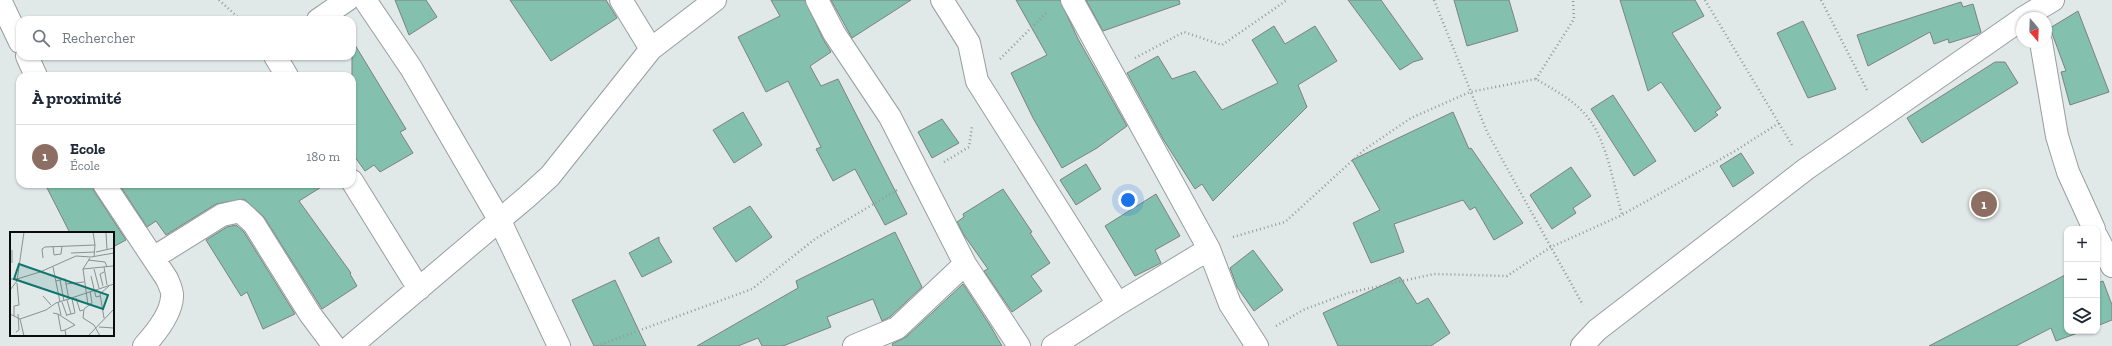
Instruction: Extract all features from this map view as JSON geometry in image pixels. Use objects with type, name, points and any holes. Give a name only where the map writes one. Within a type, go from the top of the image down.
[{"type":"street","points":[[0,0],[16,34]]},
{"type":"street","points":[[324,16],[347,0]]},
{"type":"street","points":[[365,0],[411,68],[500,221],[559,346]]},
{"type":"street","points":[[621,0],[652,49]]},
{"type":"street","points":[[351,346],[500,221],[550,176],[652,49],[715,0]]},
{"type":"street","points":[[817,0],[834,34],[890,117],[964,264],[1018,346]]},
{"type":"street","points":[[942,0],[969,43],[977,81],[1118,304]]},
{"type":"street","points":[[1072,0],[1209,249],[1230,304],[1255,343]]},
{"type":"street","points":[[1582,346],[1597,330],[1806,169],[2033,11]]},
{"type":"street","points":[[2042,48],[2057,136],[2068,172],[2093,226]]},
{"type":"street","points":[[29,60],[34,72]]},
{"type":"street","points":[[277,60],[285,72]]},
{"type":"street","points":[[107,188],[167,279],[173,296],[169,309],[153,337],[144,346]]},
{"type":"street","points":[[356,188],[419,290]]},
{"type":"street","points":[[153,258],[222,215],[240,211],[254,224],[310,314],[334,346]]},
{"type":"street","points":[[2100,243],[2112,266]]},
{"type":"street","points":[[1053,346],[1118,304],[1209,249]]},
{"type":"street","points":[[854,346],[897,328],[964,264]]},
{"type":"path","points":[[219,0],[237,16]]},
{"type":"path","points":[[1111,70],[1184,32],[1222,45],[1287,0]]},
{"type":"path","points":[[1434,0],[1487,132],[1597,330]]},
{"type":"path","points":[[1536,79],[1574,19],[1573,0]]},
{"type":"path","points":[[1704,0],[1806,169]]},
{"type":"path","points":[[1821,0],[1881,117]]},
{"type":"path","points":[[977,81],[1048,11]]},
{"type":"path","points":[[1209,249],[1230,238],[1284,222],[1364,150],[1411,118],[1470,92],[1536,79],[1566,97],[1590,119],[1604,150],[1622,215]]},
{"type":"path","points":[[1255,343],[1303,310],[1348,293],[1434,274],[1507,276],[1551,247],[1622,215],[1735,151],[1779,123]]},
{"type":"path","points":[[597,346],[752,289],[815,239],[970,147],[972,125]]},
{"type":"building","points":[[395,0],[426,0],[437,17],[409,35]]},
{"type":"building","points":[[510,0],[606,0],[617,18],[551,61]]},
{"type":"building","points":[[771,0],[805,0],[823,39],[831,52],[810,66],[821,86],[838,79],[907,214],[885,225],[855,169],[833,181],[816,149],[821,147],[788,81],[766,92],[738,37],[780,16]]},
{"type":"building","points":[[831,0],[911,0],[852,38]]},
{"type":"building","points":[[1016,0],[1060,0],[1078,39],[1127,126],[1097,148],[1062,168],[1033,118],[1011,73],[1047,55]]},
{"type":"building","points":[[1086,0],[1179,0],[1180,4],[1103,31]]},
{"type":"building","points":[[1348,0],[1381,0],[1423,59],[1413,62],[1400,70]]},
{"type":"building","points":[[1454,0],[1509,0],[1518,31],[1467,46]]},
{"type":"building","points":[[1620,0],[1695,0],[1704,16],[1672,33],[1721,108],[1715,112],[1718,115],[1695,132],[1661,82],[1648,91]]},
{"type":"building","points":[[1961,2],[1963,7],[1973,4],[1981,32],[1949,43],[1948,39],[1934,44],[1930,32],[1868,66],[1857,35]]},
{"type":"building","points":[[2078,11],[2109,92],[2070,105],[2061,72],[2066,71],[2052,33],[2052,27]]},
{"type":"building","points":[[1803,21],[1836,89],[1808,98],[1777,33]]},
{"type":"building","points":[[1274,26],[1285,44],[1315,26],[1337,61],[1298,85],[1307,107],[1213,201],[1202,184],[1195,189],[1163,139],[1127,73],[1158,56],[1172,79],[1195,71],[1222,110],[1278,83],[1252,40]]},
{"type":"building","points":[[356,47],[406,129],[400,132],[413,153],[380,172],[374,165],[365,171],[356,159],[356,72],[352,72],[352,60],[356,60]]},
{"type":"building","points":[[1995,62],[2005,62],[2018,83],[1922,143],[1907,118]]},
{"type":"building","points":[[1613,95],[1656,161],[1634,176],[1591,109]]},
{"type":"building","points":[[743,112],[762,145],[734,163],[713,130]]},
{"type":"building","points":[[1453,112],[1469,149],[1471,148],[1523,223],[1494,240],[1475,207],[1470,210],[1463,200],[1394,224],[1404,252],[1371,263],[1353,223],[1380,210],[1352,160]]},
{"type":"building","points":[[942,119],[959,143],[932,158],[918,132]]},
{"type":"building","points":[[1741,153],[1754,173],[1733,187],[1720,166]]},
{"type":"building","points":[[1086,164],[1101,189],[1076,205],[1060,180]]},
{"type":"building","points":[[1571,167],[1591,196],[1573,208],[1576,213],[1552,229],[1530,195]]},
{"type":"building","points":[[47,188],[93,188],[126,240],[114,246],[114,232],[69,232]]},
{"type":"building","points":[[122,188],[320,188],[299,201],[351,273],[350,274],[357,286],[322,309],[264,217],[244,199],[216,204],[166,235],[156,221],[147,227]]},
{"type":"building","points":[[1003,189],[1032,232],[1030,233],[1050,263],[1031,276],[1042,291],[1012,312],[984,271],[988,269],[964,235],[957,222],[964,217],[963,214]]},
{"type":"building","points":[[1156,194],[1180,236],[1155,250],[1161,263],[1135,276],[1105,226]]},
{"type":"building","points":[[750,206],[772,237],[736,262],[713,228]]},
{"type":"building","points":[[236,225],[244,232],[295,314],[263,329],[247,292],[241,296],[206,240],[227,227]]},
{"type":"building","points":[[895,232],[922,287],[890,317],[882,321],[873,299],[827,317],[831,327],[783,346],[762,346],[758,338],[738,346],[697,346],[798,288],[796,281]]},
{"type":"building","points":[[659,237],[659,241],[672,262],[642,277],[629,253]]},
{"type":"building","points":[[1253,250],[1283,290],[1254,311],[1237,287],[1230,268]]},
{"type":"building","points":[[2064,276],[2064,334],[2075,334],[2056,341],[2051,328],[2016,346],[1929,346]]},
{"type":"building","points":[[1400,277],[1417,304],[1428,298],[1450,333],[1431,346],[1338,346],[1323,313]]},
{"type":"building","points":[[615,280],[646,346],[594,346],[572,300]]},
{"type":"building","points":[[2103,281],[2112,305],[2112,320],[2100,325],[2100,298],[2100,282]]},
{"type":"building","points":[[963,284],[1002,346],[893,346],[892,344],[906,337]]},
{"type":"place","name":"Ecole","points":[[1984,204]]}]
